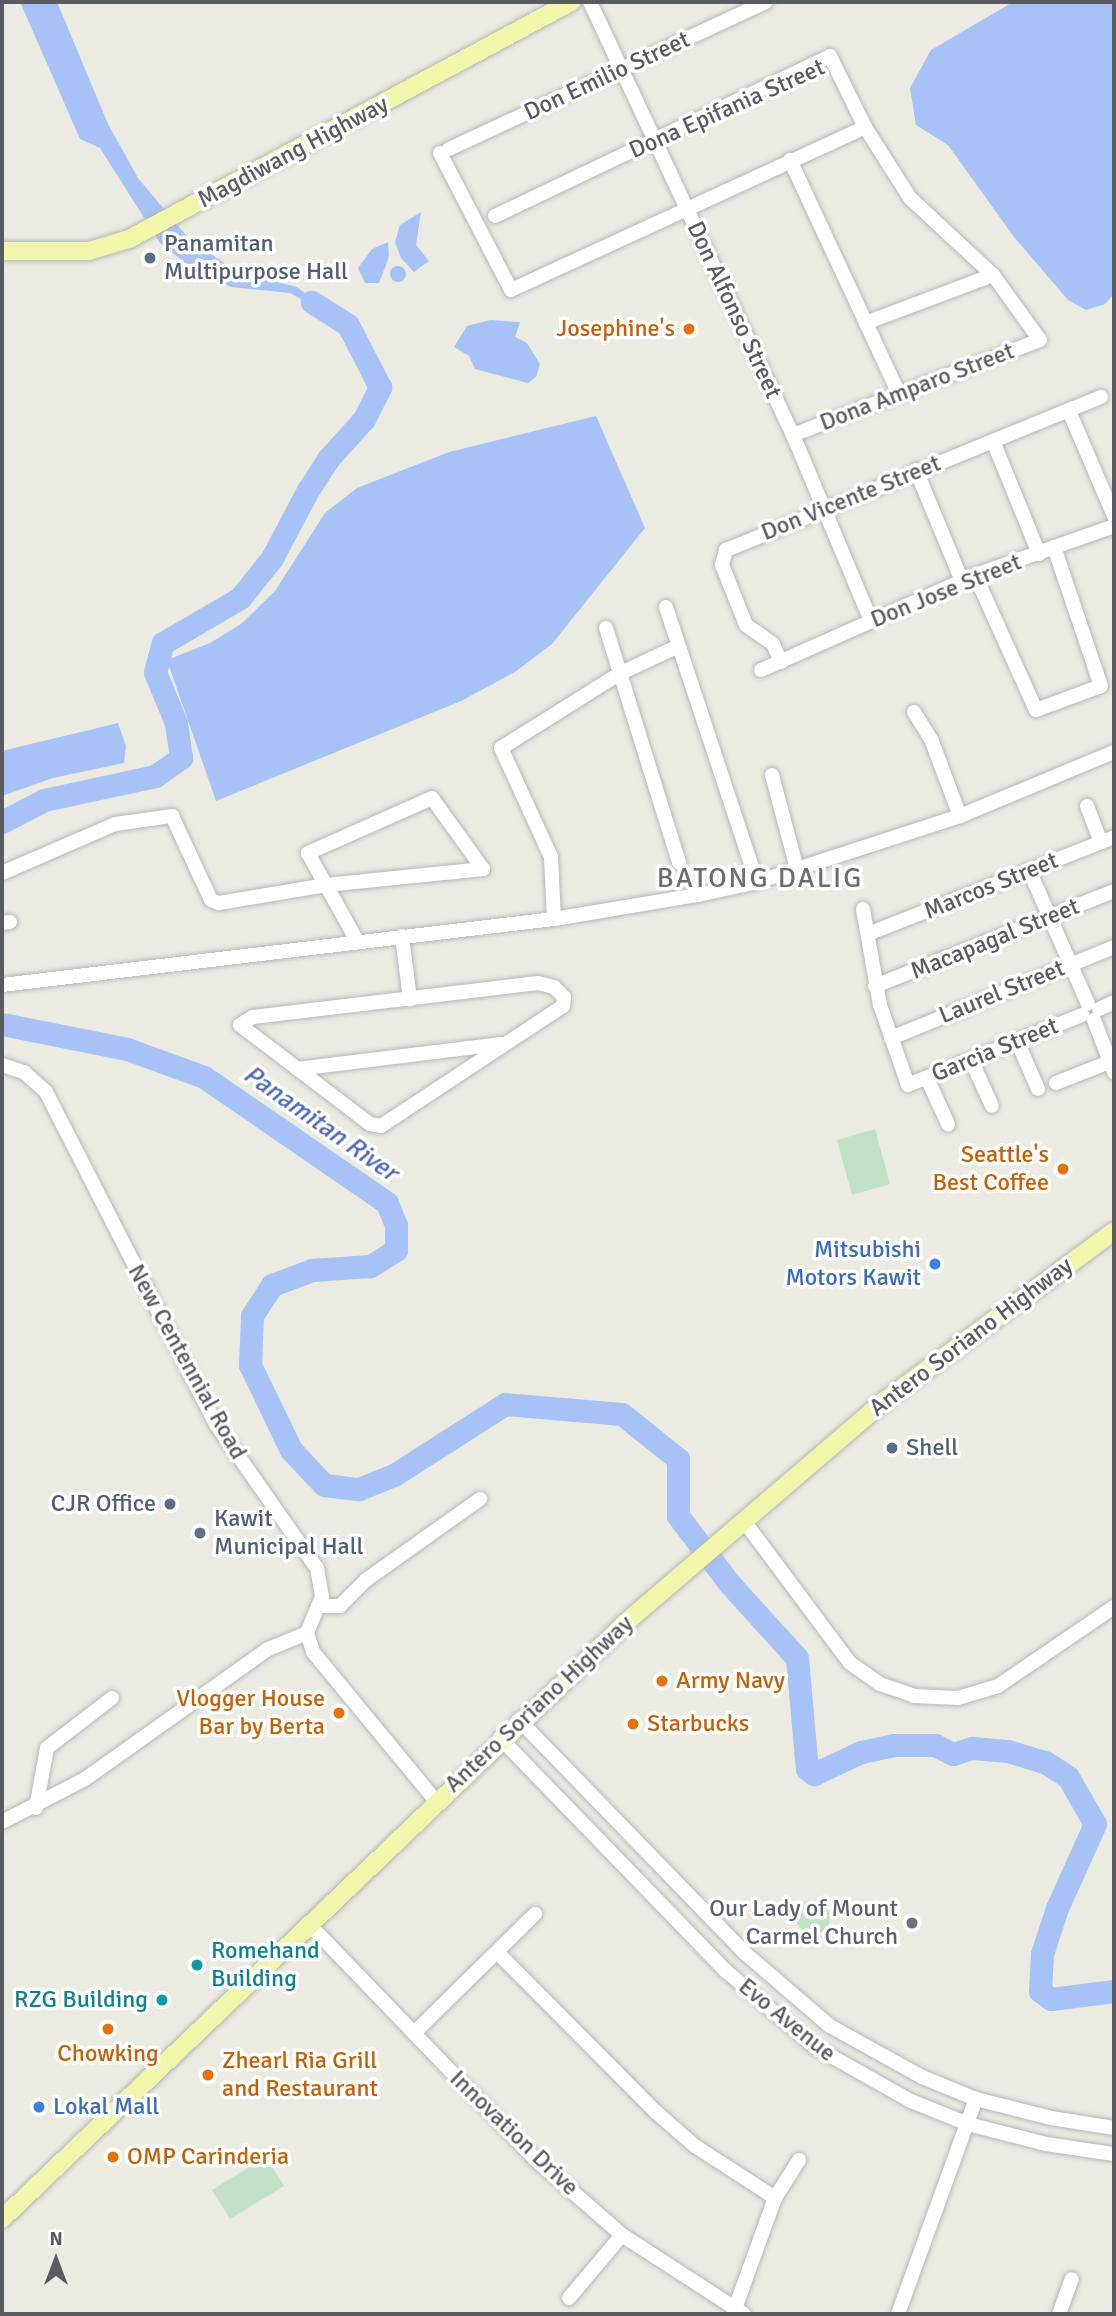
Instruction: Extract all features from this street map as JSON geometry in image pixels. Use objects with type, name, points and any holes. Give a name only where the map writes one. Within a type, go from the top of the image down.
[{"type":"main road","name":"Magdiwang Highway","points":[[2,251],[89,251],[145,230],[571,2]]},
{"type":"main road","name":"Antero Soriano Highway","points":[[2,2219],[500,1738],[690,1567],[883,1402],[1114,1231]]},
{"type":"street","name":"Don Alfonso Street","points":[[590,2],[653,142],[793,435],[872,621]]},
{"type":"street","name":"Don Emilio Street","points":[[765,2],[444,151],[511,290],[865,127]]},
{"type":"street","name":"Dona Epifania Street","points":[[495,216],[830,57],[865,127],[910,198],[993,275],[1040,340]]},
{"type":"street","points":[[790,160],[898,392]]},
{"type":"street","points":[[867,323],[993,275]]},
{"type":"street","name":"Dona Amparo Street","points":[[793,435],[898,392],[1040,340]]},
{"type":"street","name":"Don Vicente Street","points":[[781,662],[773,644],[746,625],[722,556],[726,550],[916,470],[993,442],[1101,397]]},
{"type":"street","points":[[1069,411],[1114,516]]},
{"type":"street","points":[[993,442],[1039,554]]},
{"type":"street","points":[[916,470],[1036,710],[1101,686],[1054,547]]},
{"type":"street","name":"Don Jose Street","points":[[761,670],[968,578],[1114,526]]},
{"type":"street","points":[[666,607],[676,647],[757,882]]},
{"type":"street","points":[[606,628],[679,863]]},
{"type":"street","points":[[554,919],[551,857],[501,748],[619,674],[676,647]]},
{"type":"street","points":[[914,712],[931,739],[960,816]]},
{"type":"street","points":[[2,985],[554,919],[757,882],[960,816],[1114,752]]},
{"type":"street","points":[[772,775],[797,869]]},
{"type":"street","points":[[2,873],[115,824],[172,816],[211,900],[219,903],[326,885],[483,869],[432,798],[308,853],[326,885],[357,941]]},
{"type":"street","points":[[1087,806],[1108,840]]},
{"type":"street","name":"Marcos Street","points":[[868,934],[1108,840]]},
{"type":"street","points":[[1029,870],[1113,1065],[1056,1083]]},
{"type":"street","name":"Macapagal Street","points":[[876,986],[1114,891]]},
{"type":"street","points":[[863,909],[876,986],[891,1038]]},
{"type":"street","points":[[402,936],[411,999]]},
{"type":"street","name":"Laurel Street","points":[[891,1038],[1114,947]]},
{"type":"street","points":[[538,983],[554,987],[564,997],[563,1006],[504,1044],[380,1126],[370,1124],[244,1032],[242,1020],[538,983]]},
{"type":"street","name":"Garcia Street","points":[[891,1038],[908,1085],[972,1062],[1114,1002]]},
{"type":"street","points":[[1018,1042],[1038,1089]]},
{"type":"street","points":[[298,1069],[504,1044]]},
{"type":"street","points":[[972,1062],[992,1106]]},
{"type":"street","name":"New Centennial Road","points":[[2,1065],[24,1072],[46,1092],[216,1424],[317,1568],[323,1588],[307,1633]]},
{"type":"street","points":[[927,1078],[948,1124]]},
{"type":"street","points":[[318,1606],[340,1606],[366,1580],[480,1499]]},
{"type":"street","points":[[744,1521],[842,1654],[880,1684],[914,1696],[958,1698],[998,1686],[1114,1607]]},
{"type":"street","points":[[2,1822],[36,1808],[85,1779],[268,1649],[307,1633],[318,1660],[435,1800]]},
{"type":"street","points":[[36,1808],[47,1748],[112,1698]]},
{"type":"street","name":"Evo Avenue","points":[[519,1720],[788,1993],[866,2049],[976,2099],[1091,2126],[1114,2128]]},
{"type":"street","name":"Evo Avenue","points":[[500,1738],[771,2012],[853,2071],[968,2124],[1087,2151],[1114,2154]]},
{"type":"street","points":[[414,2033],[536,1914]]},
{"type":"street","name":"Innovation Drive","points":[[308,1923],[535,2160],[622,2235],[738,2313]]},
{"type":"street","points":[[497,1952],[656,2112],[695,2146],[775,2198]]},
{"type":"street","points":[[771,2012],[788,1993]]},
{"type":"street","points":[[898,2314],[976,2099]]},
{"type":"street","points":[[1087,2151],[1091,2126]]},
{"type":"street","points":[[738,2313],[775,2198],[799,2160]]},
{"type":"street","points":[[569,2298],[622,2235]]},
{"type":"street","points":[[1059,2314],[1072,2279]]},
{"type":"green space","points":[[875,1129],[890,1184],[852,1195],[837,1140]]},
{"type":"green space","points":[[813,1900],[825,1905],[830,1917],[825,1929],[813,1934],[801,1929],[796,1917],[801,1905]]},
{"type":"green space","points":[[266,2157],[284,2186],[230,2219],[212,2190]]},
{"type":"water","points":[[20,2],[57,2],[108,124],[138,178],[190,240],[239,273],[297,287],[339,319],[290,293],[231,287],[189,266],[160,243],[100,148],[80,139]]},
{"type":"water","points":[[1013,2],[1114,2],[1114,294],[1105,304],[1086,310],[1068,300],[1014,237],[948,145],[916,125],[910,88],[931,50]]},
{"type":"water","points":[[421,212],[416,245],[429,261],[414,272],[401,258],[395,242],[400,225]]},
{"type":"water","points":[[388,242],[389,257],[379,283],[365,283],[358,268],[372,249]]},
{"type":"water","points":[[398,266],[404,268],[404,280],[398,282],[392,280],[390,274],[392,268]]},
{"type":"water","points":[[490,320],[520,322],[515,337],[527,343],[540,364],[536,377],[528,383],[475,369],[469,356],[454,347],[467,326]]},
{"type":"water","points":[[596,416],[645,528],[552,644],[515,672],[461,701],[216,801],[167,660],[210,643],[241,624],[275,591],[325,513],[357,488],[449,452]]},
{"type":"water","points":[[118,723],[126,746],[124,763],[53,778],[2,796],[2,751]]},
{"type":"waterway","name":"Panamitan River","points":[[2,822],[44,800],[155,776],[181,758],[176,723],[155,672],[163,643],[240,598],[272,558],[308,490],[328,459],[364,419],[380,387],[348,325],[312,302]]},
{"type":"waterway","name":"Panamitan River","points":[[2,1024],[127,1049],[204,1077],[387,1203],[396,1225],[396,1250],[370,1266],[312,1270],[272,1285],[252,1316],[250,1365],[291,1450],[324,1485],[359,1489],[394,1475],[505,1404],[622,1414],[678,1459],[678,1516],[729,1583],[797,1658],[807,1769],[814,1774],[861,1752],[894,1745],[935,1745],[953,1754],[972,1748],[1008,1751],[1045,1762],[1068,1777],[1095,1824],[1057,1908],[1042,1954],[1040,1991],[1051,1999],[1114,1991]]},
{"type":"place","name":"Panamitan Multipurpose Hall","points":[[150,258]]},
{"type":"place","name":"Josephine's","points":[[689,329]]},
{"type":"place","name":"Seattle's Best Coffee","points":[[1063,1169]]},
{"type":"place","name":"Mitsubishi Motors Kawit","points":[[935,1264]]},
{"type":"place","name":"Shell","points":[[892,1448]]},
{"type":"place","name":"CJR Office","points":[[170,1504]]},
{"type":"place","name":"Kawit Municipal Hall","points":[[200,1533]]},
{"type":"place","name":"Army Navy","points":[[662,1681]]},
{"type":"place","name":"Vlogger House Bar by Berta","points":[[339,1713]]},
{"type":"place","name":"Starbucks","points":[[633,1724]]},
{"type":"place","name":"Our Lady of Mount Carmel Church","points":[[912,1923]]},
{"type":"place","name":"Romehand Building","points":[[197,1965]]},
{"type":"place","name":"RZG Building","points":[[162,2000]]},
{"type":"place","name":"Chowking","points":[[108,2029]]},
{"type":"place","name":"Zhearl Ria Grill and Restaurant","points":[[208,2075]]},
{"type":"place","name":"Lokal Mall","points":[[39,2107]]},
{"type":"place","name":"OMP Carinderia","points":[[113,2157]]},
{"type":"district","name":"BATONG DALIG","points":[[760,878]]}]
